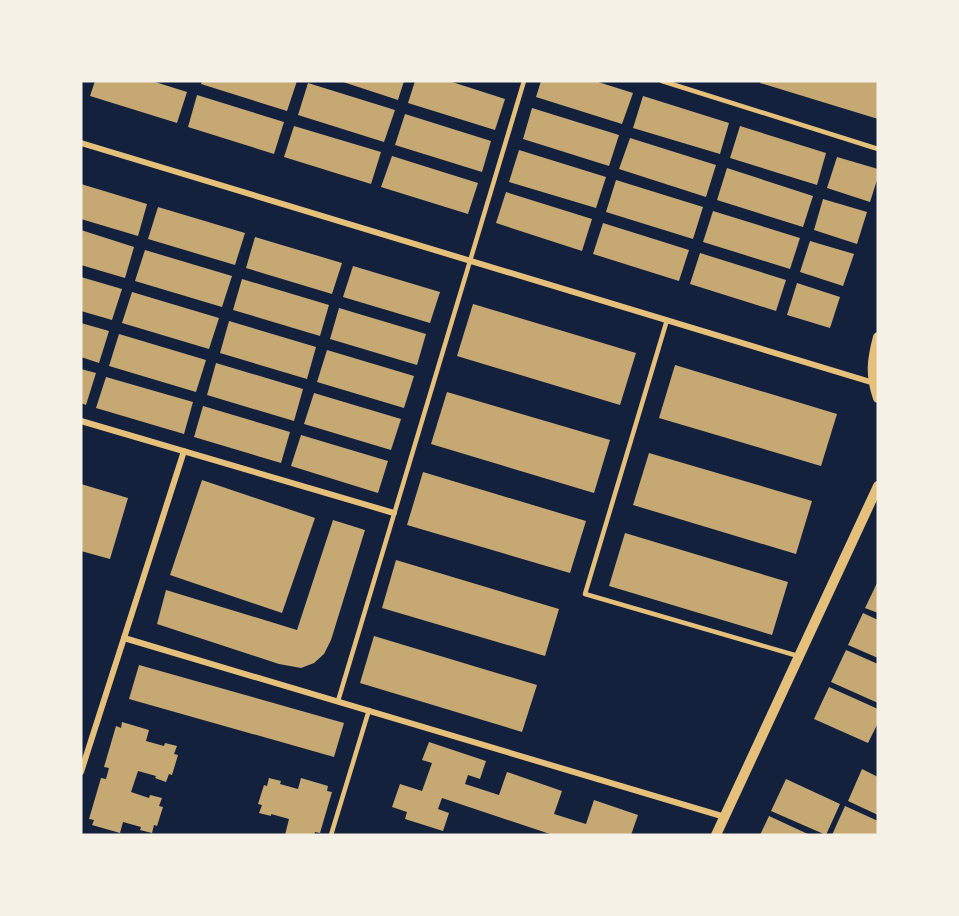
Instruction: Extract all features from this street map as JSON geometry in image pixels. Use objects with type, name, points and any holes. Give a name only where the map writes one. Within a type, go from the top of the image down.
[{"type":"street","points":[[81,143],[874,383]]},
{"type":"street","points":[[878,337],[872,362],[878,398]]},
{"type":"street","points":[[81,421],[394,513]]},
{"type":"street","points":[[81,772],[184,451]]},
{"type":"street","points":[[716,835],[878,486]]},
{"type":"street","points":[[124,638],[725,817]]},
{"type":"lane","points":[[338,701],[524,81]]},
{"type":"lane","points":[[662,81],[878,148]]},
{"type":"lane","points":[[667,320],[585,594],[799,657]]},
{"type":"lane","points":[[331,835],[369,710]]},
{"type":"building","points":[[95,81],[152,81],[187,92],[177,123],[90,96]]},
{"type":"building","points":[[202,81],[297,81],[287,111],[201,84]]},
{"type":"building","points":[[340,81],[404,81],[398,100]]},
{"type":"building","points":[[415,81],[449,81],[505,99],[495,130],[408,103]]},
{"type":"building","points":[[541,81],[595,81],[633,93],[622,124],[536,97]]},
{"type":"building","points":[[761,81],[878,81],[878,119],[760,83]]},
{"type":"building","points":[[308,83],[395,110],[384,142],[298,115]]},
{"type":"building","points":[[197,95],[284,122],[274,154],[188,127]]},
{"type":"building","points":[[643,96],[729,123],[720,154],[633,128]]},
{"type":"building","points":[[532,108],[619,135],[609,166],[523,139]]},
{"type":"building","points":[[405,114],[491,141],[482,172],[395,145]]},
{"type":"building","points":[[294,126],[381,152],[371,184],[284,157]]},
{"type":"building","points":[[740,126],[826,153],[817,185],[730,158]]},
{"type":"building","points":[[630,138],[716,165],[706,197],[619,169]]},
{"type":"building","points":[[519,150],[606,177],[596,208],[509,182]]},
{"type":"building","points":[[392,156],[478,183],[468,214],[381,187]]},
{"type":"building","points":[[837,157],[878,169],[878,177],[870,202],[827,188]]},
{"type":"building","points":[[727,168],[813,196],[803,227],[717,200]]},
{"type":"building","points":[[616,180],[703,207],[693,239],[606,212]]},
{"type":"building","points":[[81,184],[147,204],[138,236],[81,219]]},
{"type":"building","points":[[506,192],[592,219],[582,251],[496,223]]},
{"type":"building","points":[[823,199],[867,212],[857,244],[814,230]]},
{"type":"building","points":[[158,207],[245,233],[235,265],[148,239]]},
{"type":"building","points":[[713,211],[800,238],[790,269],[703,242]]},
{"type":"building","points":[[603,223],[689,250],[679,281],[593,254]]},
{"type":"building","points":[[81,230],[134,247],[125,278],[81,265]]},
{"type":"building","points":[[255,237],[342,263],[332,294],[246,268]]},
{"type":"building","points":[[810,241],[854,254],[843,286],[800,272]]},
{"type":"building","points":[[145,250],[232,276],[222,307],[135,281]]},
{"type":"building","points":[[700,253],[786,280],[776,311],[690,284]]},
{"type":"building","points":[[353,266],[440,292],[430,323],[343,297]]},
{"type":"building","points":[[81,277],[122,289],[112,320],[81,311]]},
{"type":"building","points":[[242,279],[329,305],[320,336],[233,310]]},
{"type":"building","points":[[797,283],[840,297],[830,328],[787,315]]},
{"type":"building","points":[[132,292],[219,318],[209,349],[122,323]]},
{"type":"building","points":[[473,304],[636,353],[620,405],[457,356]]},
{"type":"building","points":[[339,308],[426,334],[417,365],[330,339]]},
{"type":"building","points":[[229,321],[316,347],[307,379],[220,353]]},
{"type":"building","points":[[81,323],[109,331],[99,363],[81,357]]},
{"type":"building","points":[[119,334],[206,360],[196,392],[109,366]]},
{"type":"building","points":[[327,350],[414,376],[404,408],[317,382]]},
{"type":"building","points":[[216,363],[303,389],[294,421],[207,395]]},
{"type":"building","points":[[675,365],[837,414],[821,466],[659,418]]},
{"type":"building","points":[[81,369],[96,373],[86,405],[81,403]]},
{"type":"building","points":[[106,377],[193,402],[184,434],[96,408]]},
{"type":"building","points":[[447,392],[610,440],[594,493],[431,444]]},
{"type":"building","points":[[314,393],[401,419],[391,450],[304,424]]},
{"type":"building","points":[[203,406],[290,432],[281,463],[194,437]]},
{"type":"building","points":[[301,435],[388,461],[378,493],[291,466]]},
{"type":"building","points":[[649,453],[812,501],[796,554],[633,505]]},
{"type":"building","points":[[423,472],[586,521],[570,573],[407,525]]},
{"type":"building","points":[[202,480],[315,518],[282,613],[170,575]]},
{"type":"building","points":[[81,484],[128,498],[110,559],[81,551]]},
{"type":"building","points":[[333,520],[365,530],[331,640],[324,654],[314,663],[301,668],[279,664],[157,624],[166,590],[297,630]]},
{"type":"building","points":[[625,533],[788,582],[772,635],[609,586]]},
{"type":"building","points":[[396,560],[559,609],[545,656],[382,608]]},
{"type":"building","points":[[878,581],[878,613],[865,608]]},
{"type":"building","points":[[863,613],[878,620],[878,658],[848,645]]},
{"type":"building","points":[[374,636],[537,685],[522,732],[360,683]]},
{"type":"building","points":[[846,650],[878,664],[878,703],[831,682]]},
{"type":"building","points":[[139,665],[344,723],[334,757],[129,699]]},
{"type":"building","points":[[829,687],[878,709],[878,723],[868,743],[814,719]]},
{"type":"building","points":[[122,722],[149,730],[146,741],[164,746],[165,743],[177,746],[174,754],[178,755],[172,775],[169,774],[166,782],[155,778],[156,776],[138,771],[131,792],[149,798],[150,795],[162,798],[159,806],[163,807],[157,826],[154,825],[152,833],[123,822],[120,833],[92,825],[94,820],[89,819],[101,778],[106,779],[109,768],[104,767],[116,726],[121,728]]},
{"type":"building","points":[[429,742],[486,761],[480,779],[468,775],[465,784],[499,795],[507,772],[562,791],[554,814],[586,824],[594,800],[638,815],[631,835],[553,835],[442,798],[438,809],[449,813],[443,831],[405,819],[407,812],[392,807],[400,784],[422,791],[432,763],[422,760]]},
{"type":"building","points":[[862,769],[878,777],[878,815],[848,801]]},
{"type":"building","points":[[269,778],[298,789],[301,778],[328,786],[327,791],[332,792],[320,833],[285,835],[289,819],[259,813],[262,805],[258,804],[264,785],[267,786]]},
{"type":"building","points":[[786,779],[840,804],[826,835],[771,811]]},
{"type":"building","points":[[845,806],[878,821],[878,835],[832,835]]},
{"type":"building","points":[[769,816],[810,835],[760,835]]}]
